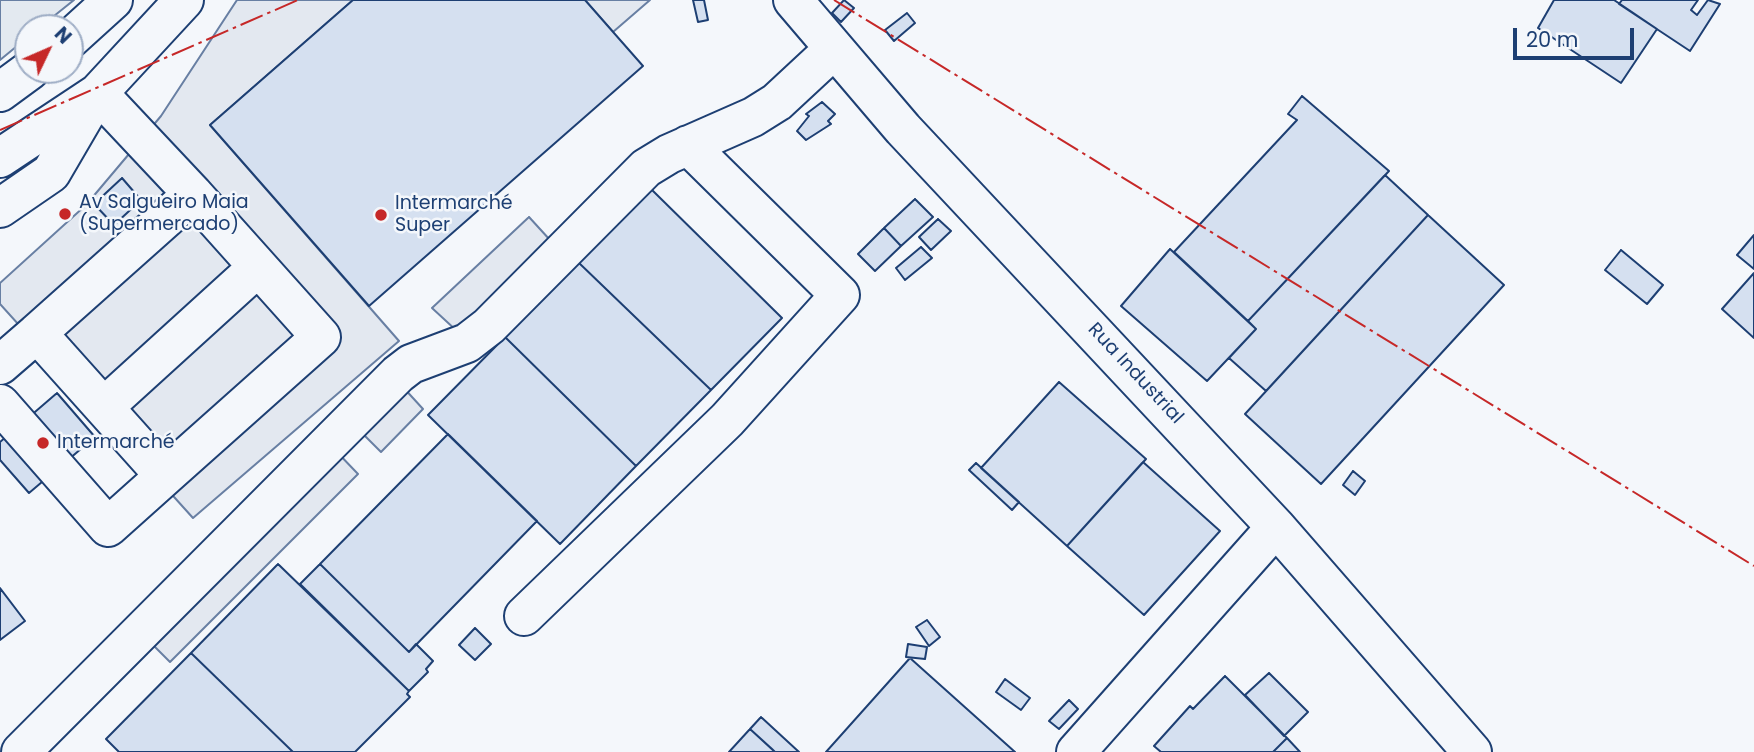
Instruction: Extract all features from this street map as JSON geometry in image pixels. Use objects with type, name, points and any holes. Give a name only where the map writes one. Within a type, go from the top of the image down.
[{"type":"street","points":[[84,26],[113,0]]},
{"type":"street","points":[[0,208],[51,173],[98,93],[184,0]]},
{"type":"street","name":"Rua Industrial","points":[[793,0],[833,50],[1276,527],[1463,749]]},
{"type":"street","points":[[21,752],[398,374],[411,364],[451,351],[478,334],[646,168],[688,145],[753,117],[777,102],[833,50]]},
{"type":"street","points":[[0,158],[98,93]]},
{"type":"street","points":[[0,404],[108,527],[321,337],[194,194],[98,93]]},
{"type":"street","points":[[524,616],[727,420],[840,296],[688,145]]},
{"type":"street","points":[[0,366],[194,194]]},
{"type":"street","points":[[104,407],[258,267]]},
{"type":"street","points":[[37,333],[165,477]]},
{"type":"street","points":[[1076,752],[1276,527]]},
{"type":"shaded area","points":[[0,0],[74,0],[56,14],[14,14],[14,48],[0,60]]},
{"type":"shaded area","points":[[237,0],[353,0],[210,125],[399,341],[193,518],[0,304],[0,283],[86,205],[161,116]]},
{"type":"shaded area","points":[[585,0],[650,0],[613,32]]},
{"type":"shaded area","points":[[529,217],[550,240],[458,332],[432,308]]},
{"type":"shaded area","points":[[402,386],[423,409],[381,452],[357,428]]},
{"type":"shaded area","points":[[335,450],[358,474],[170,662],[149,641]]},
{"type":"building","name":"Intermarché Super","points":[[353,0],[585,0],[643,66],[369,306],[210,125]]},
{"type":"building","points":[[693,0],[704,0],[708,20],[698,22]]},
{"type":"building","points":[[844,0],[854,8],[841,22],[832,13]]},
{"type":"building","points":[[1554,0],[1614,0],[1657,29],[1621,83],[1538,28]]},
{"type":"building","points":[[1622,0],[1698,0],[1691,10],[1697,15],[1708,0],[1720,4],[1690,51],[1619,4]]},
{"type":"building","points":[[907,13],[915,23],[894,41],[885,30]]},
{"type":"building","points":[[1302,96],[1389,171],[1248,321],[1174,252],[1297,120],[1288,114]]},
{"type":"building","points":[[822,102],[835,114],[828,121],[831,124],[806,140],[797,131],[809,116],[806,114]]},
{"type":"building","points":[[1385,175],[1428,215],[1266,391],[1229,358],[1256,329],[1248,321]]},
{"type":"building","points":[[122,178],[141,200],[114,225],[94,204]]},
{"type":"building","points":[[650,188],[782,318],[711,390],[578,262]]},
{"type":"building","points":[[915,199],[933,217],[901,246],[884,228]]},
{"type":"building","points":[[1428,215],[1504,285],[1321,484],[1245,414]]},
{"type":"building","points":[[938,219],[951,231],[931,250],[919,237]]},
{"type":"building","points":[[884,228],[901,246],[875,271],[858,254]]},
{"type":"building","points":[[1754,235],[1754,269],[1737,255]]},
{"type":"building","points":[[921,247],[932,258],[905,280],[896,268]]},
{"type":"building","points":[[1170,249],[1256,329],[1207,381],[1121,306]]},
{"type":"building","points":[[1621,250],[1663,285],[1647,304],[1605,270]]},
{"type":"building","points":[[578,262],[711,390],[636,466],[505,337]]},
{"type":"building","points":[[1754,273],[1754,338],[1722,309]]},
{"type":"building","points":[[505,337],[636,466],[560,544],[428,415]]},
{"type":"building","points":[[1059,382],[1146,459],[1067,546],[981,468]]},
{"type":"building","points":[[57,393],[95,437],[29,493],[0,460],[0,442]]},
{"type":"building","points":[[448,434],[537,521],[409,652],[320,564]]},
{"type":"building","points":[[1143,462],[1220,531],[1144,615],[1067,546]]},
{"type":"building","points":[[976,463],[1019,502],[1012,510],[969,470]]},
{"type":"building","points":[[1353,471],[1365,481],[1355,495],[1343,485]]},
{"type":"building","points":[[278,564],[409,691],[407,694],[410,697],[355,752],[293,752],[191,653]]},
{"type":"building","points":[[320,564],[409,652],[416,644],[433,661],[426,669],[428,672],[409,691],[300,584]]},
{"type":"building","points":[[0,588],[25,621],[0,640]]},
{"type":"building","points":[[927,620],[940,637],[929,646],[916,627]]},
{"type":"building","points":[[475,628],[491,644],[475,660],[459,645]]},
{"type":"building","points":[[908,644],[927,647],[925,659],[906,657]]},
{"type":"building","points":[[191,653],[293,752],[119,752],[106,739]]},
{"type":"building","points":[[910,658],[1015,752],[826,752]]},
{"type":"building","points":[[1269,673],[1308,712],[1284,736],[1245,695]]},
{"type":"building","points":[[1225,676],[1287,738],[1273,752],[1161,752],[1154,746],[1190,706],[1193,709]]},
{"type":"building","points":[[1005,679],[1030,698],[1021,710],[996,692]]},
{"type":"building","points":[[1069,700],[1078,709],[1059,729],[1049,721]]},
{"type":"building","points":[[761,717],[799,752],[775,752],[750,729]]},
{"type":"building","points":[[750,729],[772,749],[775,752],[729,752]]},
{"type":"building","points":[[1287,738],[1300,752],[1273,752]]},
{"type":"power","points":[[0,130],[298,0]]},
{"type":"power","points":[[834,0],[1754,566]]},
{"type":"place","name":"Av Salgueiro Maia (Supermercado)","points":[[65,214]]},
{"type":"place","name":"Intermarché Super","points":[[381,215]]},
{"type":"place","name":"Intermarché","points":[[43,443]]}]
